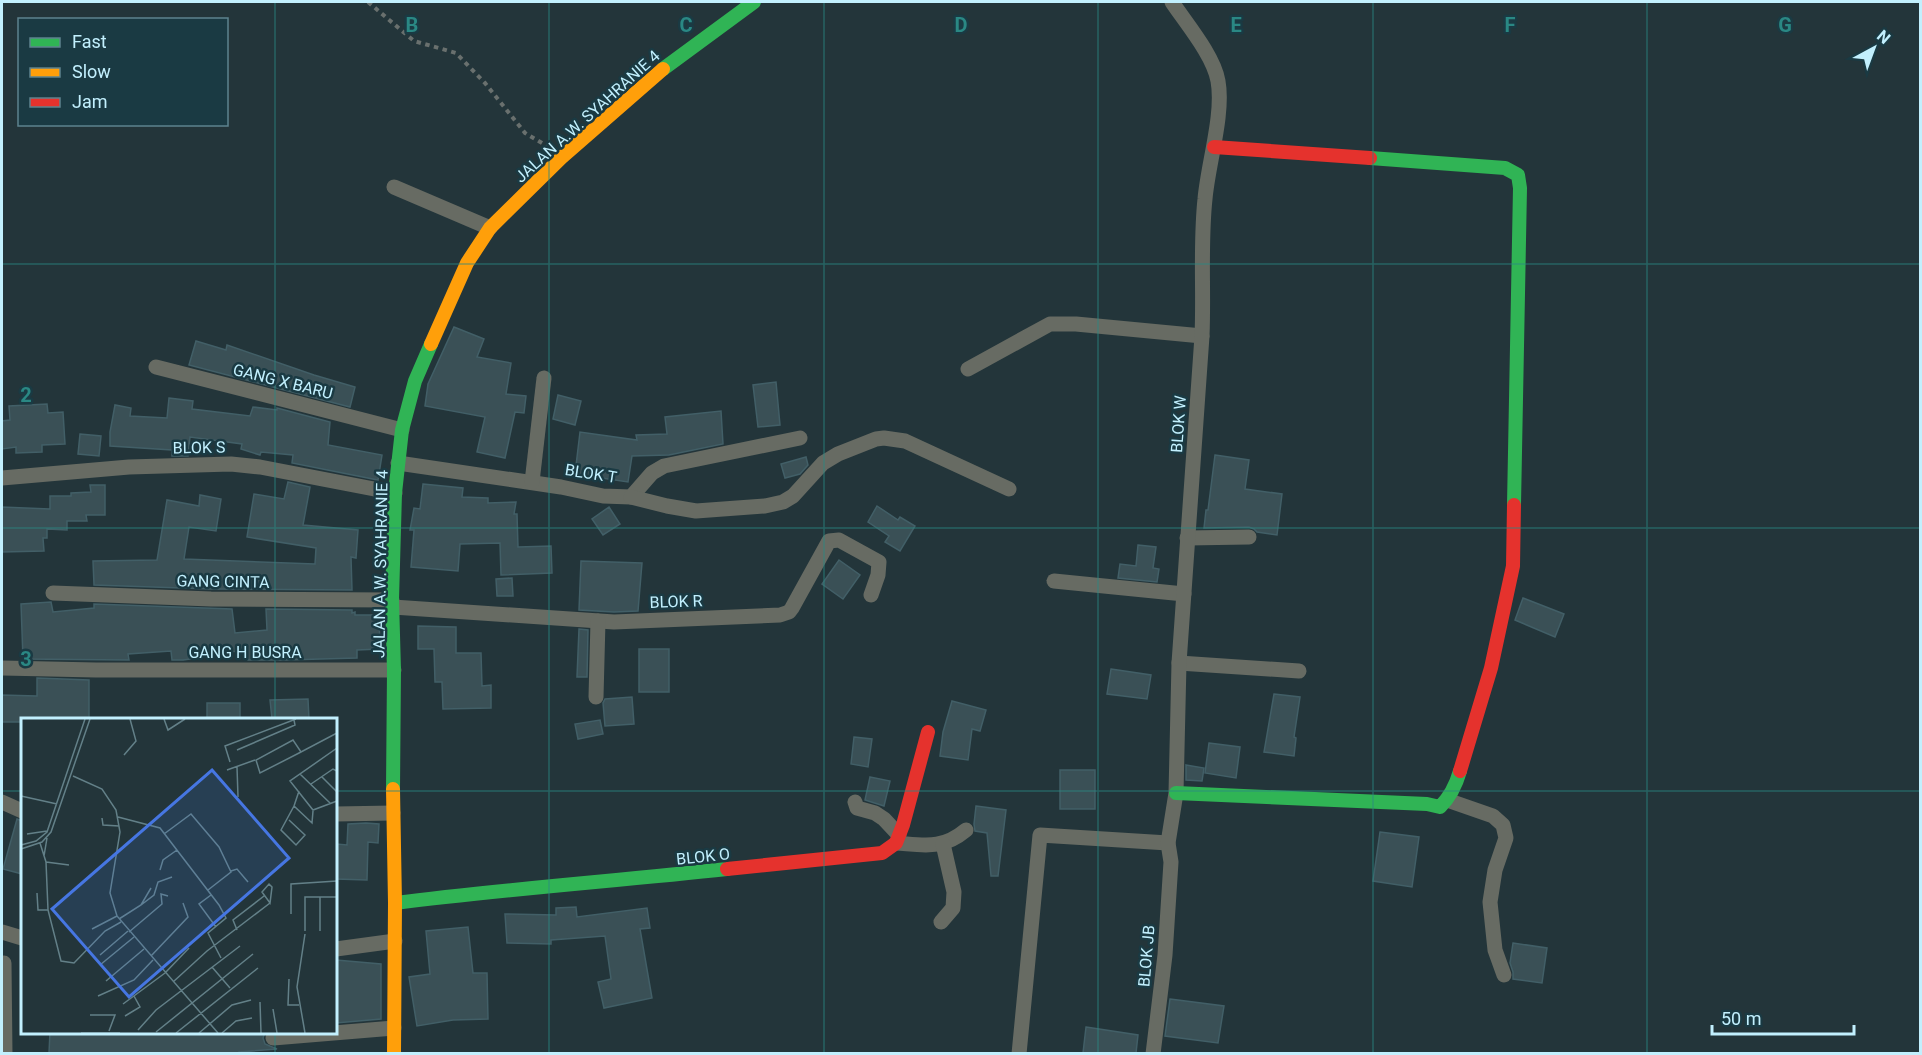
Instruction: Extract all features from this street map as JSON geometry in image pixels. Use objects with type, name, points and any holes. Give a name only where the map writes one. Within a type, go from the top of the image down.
[{"type":"street","name":"JALAN A.W. SYAHRANIE 4","points":[[394,1053],[392,603],[395,493],[402,430],[415,381],[467,263],[490,228],[561,158],[674,61],[754,2]]},
{"type":"street","name":"BLOK W","points":[[1171,862],[1168,843],[1176,793],[1179,663],[1202,336],[1204,296],[1202,243],[1205,198],[1219,102],[1218,80],[1211,61],[1172,2]]},
{"type":"street","points":[[1176,793],[1427,804],[1440,807],[1447,800],[1457,782],[1491,668],[1513,566],[1520,181],[1518,175],[1505,168],[1214,147]]},
{"type":"street","points":[[394,187],[490,228]]},
{"type":"street","points":[[968,369],[1050,324],[1076,324],[1202,336]]},
{"type":"street","name":"GANG X BARU","points":[[156,367],[402,430]]},
{"type":"street","points":[[532,482],[544,378]]},
{"type":"street","name":"BLOK T","points":[[398,463],[532,482],[603,496],[631,496],[652,473],[664,466],[800,438]]},
{"type":"street","points":[[631,496],[696,511],[765,506],[783,502],[793,496],[823,463],[838,454],[884,438],[905,441],[1009,489]]},
{"type":"street","name":"BLOK S","points":[[2,478],[129,467],[231,464],[260,467],[395,493]]},
{"type":"street","points":[[1187,538],[1249,537]]},
{"type":"street","name":"BLOK R","points":[[392,603],[614,622],[780,615],[789,612],[829,541],[834,539],[840,540],[879,562],[878,575],[871,595]]},
{"type":"street","points":[[1054,581],[1184,594]]},
{"type":"street","name":"GANG CINTA","points":[[53,593],[392,603]]},
{"type":"street","points":[[596,697],[598,621]]},
{"type":"street","points":[[1179,663],[1299,671]]},
{"type":"street","name":"GANG H BUSRA","points":[[2,668],[394,670]]},
{"type":"street","points":[[897,839],[903,825],[928,732]]},
{"type":"street","points":[[1447,800],[1493,816],[1503,825],[1506,838],[1495,870],[1490,902],[1495,950],[1504,975]]},
{"type":"street","points":[[2,802],[21,810]]},
{"type":"street","points":[[855,802],[857,808],[876,813],[884,819],[897,839],[925,845],[943,844],[966,830]]},
{"type":"street","points":[[338,814],[393,813]]},
{"type":"street","points":[[1019,1053],[1040,835],[1168,843]]},
{"type":"street","name":"BLOK O","points":[[395,903],[482,892],[588,884],[882,853],[890,848],[897,839]]},
{"type":"street","points":[[941,922],[953,908],[954,892],[943,844]]},
{"type":"street","name":"BLOK JB","points":[[1153,1053],[1165,955],[1171,862]]},
{"type":"street","points":[[2,932],[21,938]]},
{"type":"street","points":[[338,949],[395,941]]},
{"type":"street","points":[[3,963],[5,1053]]},
{"type":"street","points":[[338,1033],[394,1028]]},
{"type":"street","points":[[273,1038],[321,1034]]},
{"type":"path","points":[[368,2],[414,41],[456,53],[485,83],[525,133],[561,158]]},
{"type":"building","points":[[454,327],[484,339],[477,357],[511,363],[506,394],[526,396],[524,413],[515,412],[505,458],[477,452],[485,417],[425,406],[428,384]]},
{"type":"building","points":[[196,341],[226,350],[227,345],[355,387],[350,407],[189,365]]},
{"type":"building","points":[[776,382],[780,425],[758,427],[753,385]]},
{"type":"building","points":[[558,395],[581,401],[575,425],[553,419]]},
{"type":"building","points":[[169,398],[193,401],[192,409],[250,416],[253,407],[277,410],[277,408],[330,422],[328,445],[382,455],[378,480],[292,463],[293,455],[261,452],[260,455],[241,449],[242,444],[190,437],[188,456],[172,456],[172,450],[110,446],[115,405],[131,408],[130,416],[167,418]]},
{"type":"building","points":[[47,404],[48,413],[63,412],[65,444],[42,445],[42,452],[16,453],[16,447],[2,449],[2,421],[10,420],[9,406]]},
{"type":"building","points":[[721,411],[723,444],[669,455],[632,456],[628,482],[575,474],[580,432],[637,440],[636,435],[667,434],[665,417]]},
{"type":"building","points":[[80,434],[101,436],[99,456],[78,454]]},
{"type":"building","points":[[1215,455],[1249,460],[1245,489],[1282,494],[1277,535],[1257,532],[1249,527],[1204,528]]},
{"type":"building","points":[[806,457],[808,465],[800,474],[785,478],[781,464]]},
{"type":"building","points":[[288,482],[310,487],[303,525],[358,530],[356,558],[351,557],[352,590],[94,585],[93,561],[157,560],[167,500],[199,506],[200,495],[221,499],[216,531],[189,527],[184,559],[315,564],[316,548],[247,537],[254,494],[284,499]]},
{"type":"building","points":[[423,484],[463,488],[462,497],[488,498],[488,503],[516,502],[514,514],[517,514],[518,547],[551,546],[552,573],[501,575],[500,543],[460,544],[458,571],[411,567],[414,530],[410,530],[414,508],[420,509]]},
{"type":"building","points":[[90,485],[105,485],[105,515],[86,515],[87,521],[67,521],[67,530],[47,529],[47,538],[43,538],[44,551],[2,552],[2,507],[50,509],[50,496],[71,496],[71,493],[91,492]]},
{"type":"building","points":[[877,506],[898,520],[900,517],[915,526],[900,551],[885,542],[889,536],[868,522]]},
{"type":"building","points":[[609,507],[620,524],[603,535],[592,519]]},
{"type":"building","points":[[1138,545],[1156,547],[1153,568],[1159,569],[1157,582],[1118,578],[1120,564],[1136,566]]},
{"type":"building","points":[[839,560],[860,575],[843,599],[822,584]]},
{"type":"building","points":[[581,561],[642,563],[638,611],[579,610]]},
{"type":"building","points":[[512,578],[513,596],[497,596],[496,579]]},
{"type":"building","points":[[1523,598],[1564,614],[1555,637],[1515,620]]},
{"type":"building","points":[[51,602],[53,612],[94,608],[94,604],[232,609],[235,633],[267,630],[266,609],[352,610],[355,615],[379,615],[380,649],[357,650],[357,658],[248,660],[246,650],[183,660],[172,660],[171,651],[128,654],[129,660],[23,659],[21,604]]},
{"type":"building","points":[[418,626],[456,627],[456,653],[481,653],[482,686],[491,685],[491,708],[443,709],[442,682],[435,682],[434,649],[418,649]]},
{"type":"building","points":[[579,629],[588,630],[587,677],[577,677]]},
{"type":"building","points":[[639,649],[669,649],[669,692],[639,692]]},
{"type":"building","points":[[1111,669],[1151,675],[1147,699],[1107,694]]},
{"type":"building","points":[[37,678],[89,680],[89,718],[21,718],[21,722],[2,722],[2,695],[37,696]]},
{"type":"building","points":[[1274,694],[1300,697],[1294,737],[1296,738],[1294,756],[1264,752]]},
{"type":"building","points":[[632,697],[634,724],[605,726],[603,703],[605,699]]},
{"type":"building","points":[[308,699],[309,718],[272,718],[270,700]]},
{"type":"building","points":[[952,701],[986,710],[980,731],[972,729],[968,760],[940,756],[943,732]]},
{"type":"building","points":[[207,703],[240,703],[240,718],[207,718]]},
{"type":"building","points":[[600,720],[603,734],[578,739],[575,724]]},
{"type":"building","points":[[854,737],[872,739],[868,767],[851,764]]},
{"type":"building","points":[[1209,743],[1240,747],[1236,778],[1205,773]]},
{"type":"building","points":[[1186,765],[1204,768],[1202,781],[1186,780]]},
{"type":"building","points":[[1060,770],[1095,770],[1095,809],[1060,809]]},
{"type":"building","points":[[870,777],[890,781],[884,806],[865,800]]},
{"type":"building","points":[[976,806],[1006,810],[998,876],[991,876],[987,833],[975,831]]},
{"type":"building","points":[[17,819],[21,821],[21,874],[3,869]]},
{"type":"building","points":[[348,824],[379,824],[378,843],[368,842],[367,880],[338,879],[338,844],[347,845]]},
{"type":"building","points":[[1380,832],[1419,837],[1412,887],[1373,881]]},
{"type":"building","points":[[576,907],[577,917],[647,908],[650,928],[640,929],[652,998],[604,1008],[598,982],[611,979],[605,936],[551,940],[551,944],[507,943],[505,914],[556,915],[556,908]]},
{"type":"building","points":[[468,927],[473,973],[487,973],[488,1019],[453,1020],[417,1026],[409,977],[430,974],[426,931]]},
{"type":"building","points":[[1513,943],[1547,948],[1542,983],[1513,979],[1510,963]]},
{"type":"building","points":[[338,960],[381,964],[381,1019],[338,1023]]},
{"type":"building","points":[[1170,999],[1224,1006],[1218,1043],[1165,1036]]},
{"type":"building","points":[[1086,1027],[1138,1035],[1136,1053],[1083,1053]]},
{"type":"building","points":[[50,1034],[264,1034],[265,1044],[277,1049],[239,1053],[49,1053]]},
{"type":"traffic: fast","points":[[663,69],[754,2]]},
{"type":"traffic: fast","points":[[1370,158],[1505,168],[1518,175],[1520,188],[1514,505]]},
{"type":"traffic: fast","points":[[393,789],[392,600],[395,493],[402,430],[415,381],[431,344]]},
{"type":"traffic: fast","points":[[1176,793],[1427,804],[1440,807],[1447,799],[1460,771]]},
{"type":"traffic: fast","points":[[395,903],[727,869]]},
{"type":"traffic: slow","points":[[431,344],[467,263],[490,228],[561,158],[663,69]]},
{"type":"traffic: slow","points":[[393,789],[394,1054]]},
{"type":"traffic: jam","points":[[1214,147],[1370,158]]},
{"type":"traffic: jam","points":[[1460,771],[1491,668],[1513,566],[1514,505]]},
{"type":"traffic: jam","points":[[727,869],[882,853],[896,843],[903,825],[928,732]]}]
